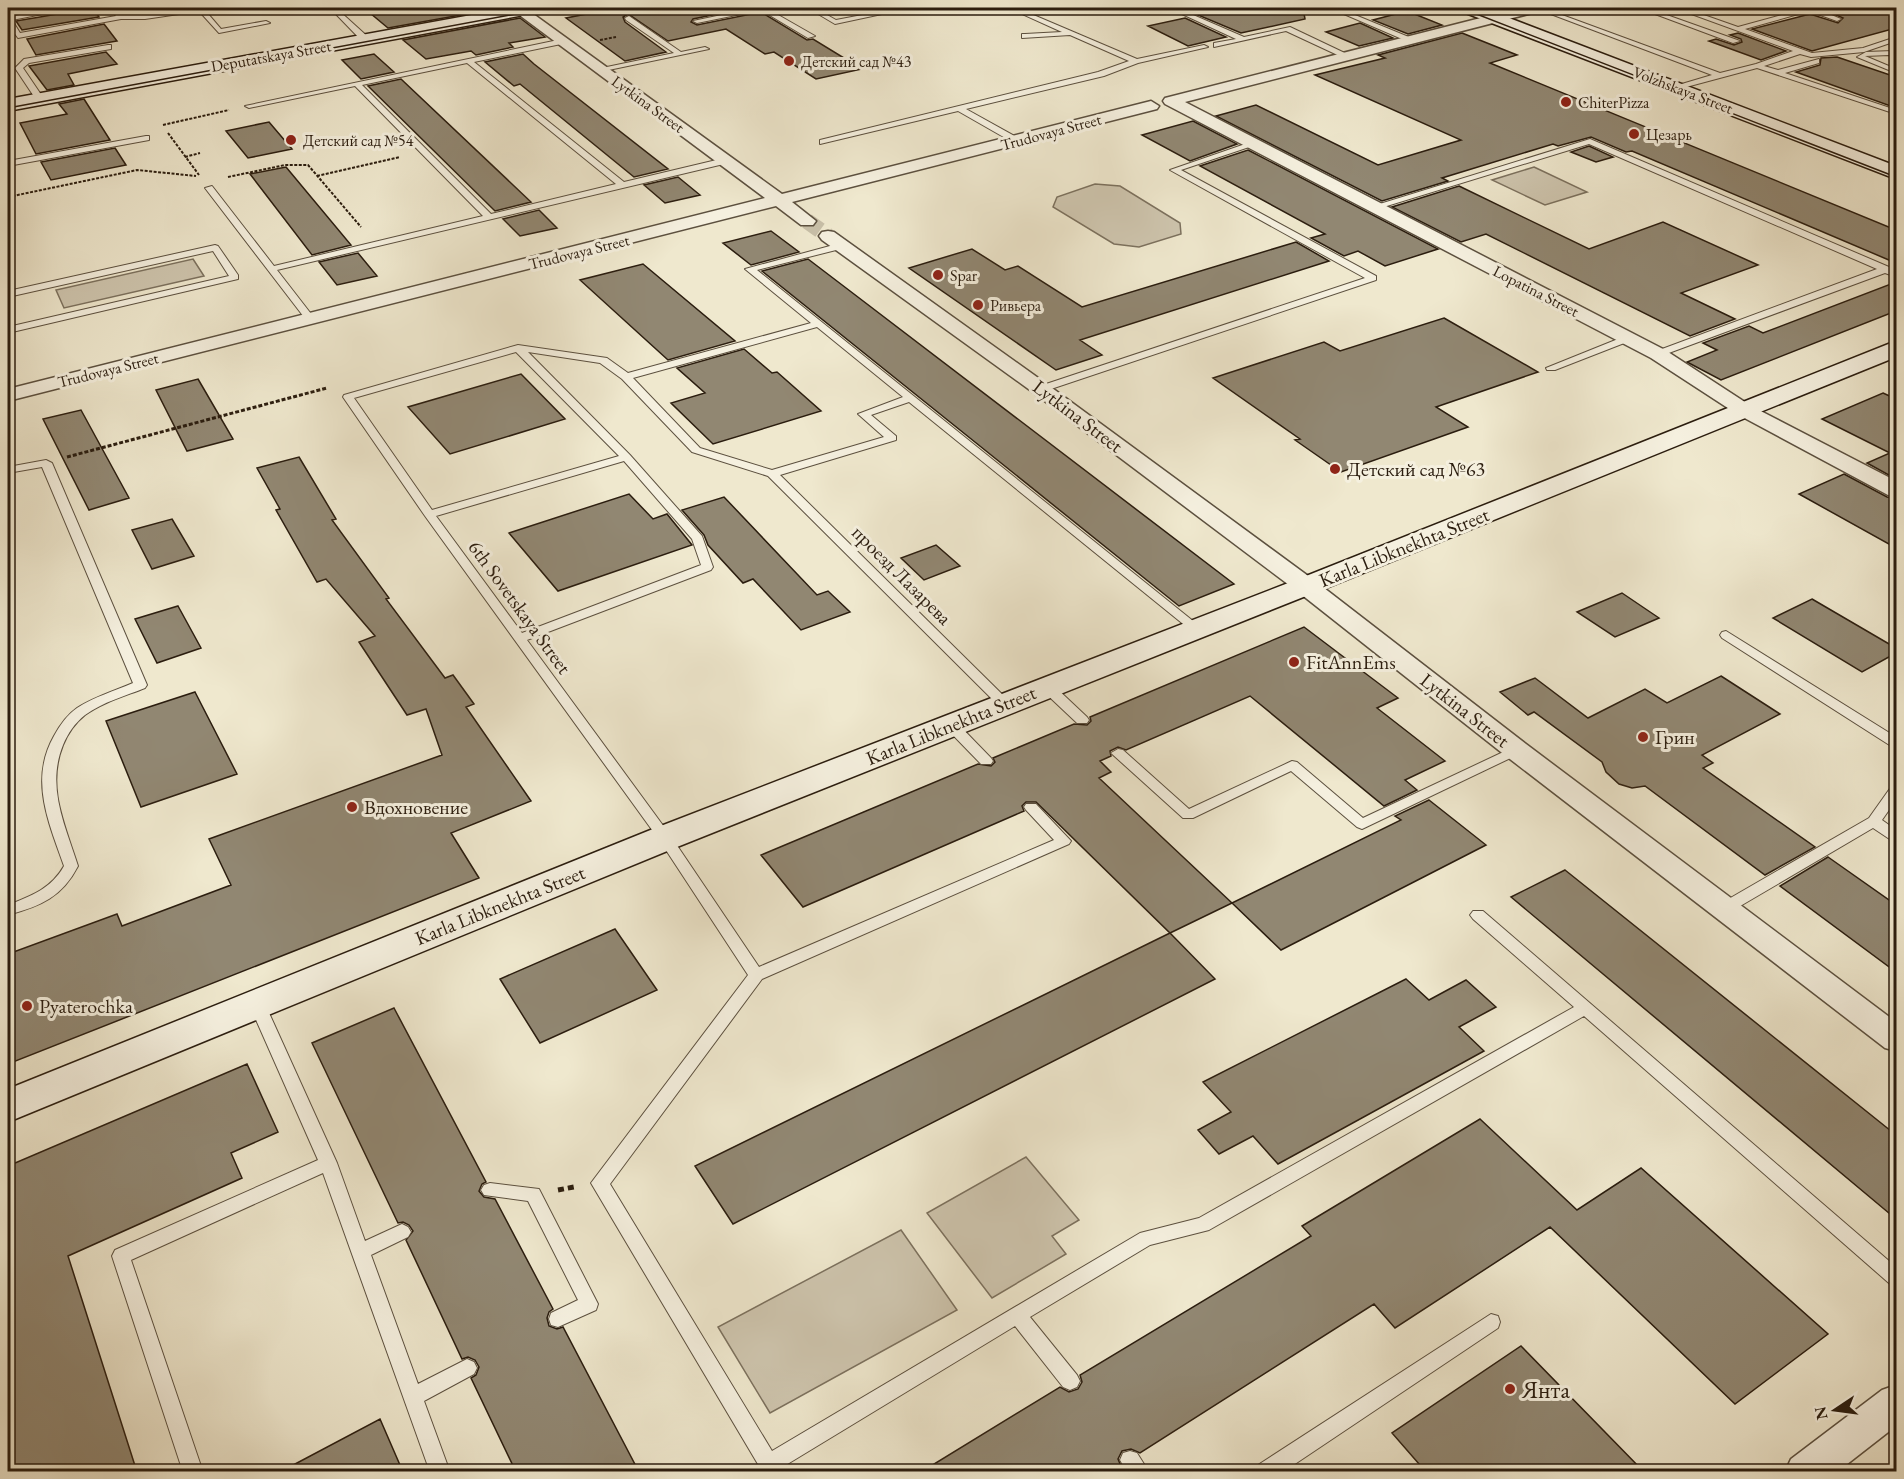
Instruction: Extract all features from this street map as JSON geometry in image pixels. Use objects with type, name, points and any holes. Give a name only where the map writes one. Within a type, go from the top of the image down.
[{"type":"street","name":"Deputatskaya Street","points":[[8,105],[524,8]]},
{"type":"street","name":"Lytkina Street","points":[[524,8],[563,41],[807,221]]},
{"type":"street","name":"Volzhskaya Street","points":[[1469,8],[1896,173]]},
{"type":"street","points":[[1347,56],[1537,8]]},
{"type":"street","name":"Lopatina Street","points":[[1347,56],[1170,101],[1658,354],[1744,410],[1896,490]]},
{"type":"street","name":"Trudovaya Street","points":[[8,395],[1151,106]]},
{"type":"street","name":"Lytkina Street","points":[[835,241],[1041,389],[1306,586],[1516,750],[1896,1039]]},
{"type":"street","name":"Karla Libknekhta Street","points":[[8,1106],[665,838],[1306,586],[1896,348]]},
{"type":"street","points":[[1805,1472],[1896,1403]]},
{"type":"lane","points":[[70,8],[8,20],[18,36],[122,17],[145,17],[200,8],[219,31],[266,23]]},
{"type":"lane","points":[[112,8],[122,17]]},
{"type":"lane","points":[[333,8],[365,39]]},
{"type":"lane","points":[[697,21],[762,8],[811,36]]},
{"type":"lane","points":[[811,8],[836,22],[907,8]]},
{"type":"lane","points":[[1012,8],[1136,61]]},
{"type":"lane","points":[[1173,8],[1244,39]]},
{"type":"lane","points":[[1334,8],[1412,40]]},
{"type":"lane","points":[[1537,8],[1719,75]]},
{"type":"lane","points":[[1642,8],[1736,41]]},
{"type":"lane","points":[[1678,8],[1811,55],[1864,50],[1896,39]]},
{"type":"lane","points":[[1694,13],[1718,8]]},
{"type":"lane","points":[[1739,29],[1811,8],[1837,19]]},
{"type":"lane","points":[[629,18],[680,54]]},
{"type":"lane","points":[[1054,25],[1036,28],[1054,36],[1072,33]]},
{"type":"lane","points":[[1217,45],[1287,29],[1347,56]]},
{"type":"lane","points":[[1026,36],[1045,33]]},
{"type":"lane","points":[[249,106],[563,41]]},
{"type":"lane","points":[[39,99],[19,68],[27,62],[108,47]]},
{"type":"lane","points":[[823,142],[1101,74],[1136,61],[1203,48]]},
{"type":"lane","points":[[602,70],[705,49]]},
{"type":"lane","points":[[1678,88],[1757,66],[1800,51]]},
{"type":"lane","points":[[1896,56],[1877,53],[1861,57],[1896,71]]},
{"type":"lane","points":[[469,61],[622,185]]},
{"type":"lane","points":[[1780,72],[1816,61]]},
{"type":"lane","points":[[1757,66],[1896,112]]},
{"type":"lane","points":[[357,84],[489,217]]},
{"type":"lane","points":[[960,109],[1017,141]]},
{"type":"lane","points":[[8,164],[146,138]]},
{"type":"lane","points":[[1374,207],[1590,141],[1896,274]]},
{"type":"lane","points":[[1041,389],[1373,278],[1173,170],[1254,144]]},
{"type":"lane","points":[[271,269],[725,161]]},
{"type":"lane","points":[[206,185],[310,319]]},
{"type":"lane","points":[[835,241],[750,269],[1197,629]]},
{"type":"lane","points":[[8,294],[214,248],[234,277],[8,330]]},
{"type":"lane","points":[[1658,354],[1886,269]]},
{"type":"lane","points":[[626,377],[818,324]]},
{"type":"lane","points":[[1551,368],[1628,338]]},
{"type":"lane","points":[[348,397],[518,348],[603,360],[626,377],[696,450],[772,474],[892,438],[863,414],[910,398]]},
{"type":"lane","points":[[518,348],[626,457],[698,538],[707,567],[519,639]]},
{"type":"lane","name":"6th Sovetskaya Street","points":[[348,397],[429,514],[665,838],[756,975]]},
{"type":"lane","points":[[429,514],[626,457]]},
{"type":"lane","points":[[8,470],[46,463],[140,685],[77,714],[63,732],[50,758],[47,781],[49,802],[71,866],[64,882],[41,898],[8,910]]},
{"type":"lane","name":"проезд Лазарева","points":[[772,474],[1005,704]]},
{"type":"lane","points":[[1726,635],[1896,743]]},
{"type":"lane","points":[[1047,687],[1082,720]]},
{"type":"lane","points":[[952,726],[986,761]]},
{"type":"lane","points":[[1118,753],[1188,814],[1292,765],[1362,824],[1516,750]]},
{"type":"lane","points":[[1725,908],[1874,821],[1896,790]]},
{"type":"lane","points":[[1031,807],[1064,841],[756,975],[600,1183],[769,1464],[1146,1238],[1203,1225],[1585,1008]]},
{"type":"lane","points":[[1874,821],[1896,837]]},
{"type":"lane","points":[[1478,915],[1896,1278]]},
{"type":"lane","points":[[257,1004],[328,1163],[440,1472]]},
{"type":"lane","points":[[193,1472],[121,1256],[328,1163]]},
{"type":"lane","points":[[490,1190],[533,1194],[589,1304],[558,1319]]},
{"type":"lane","points":[[360,1252],[402,1232]]},
{"type":"lane","points":[[1018,1316],[1070,1381]]},
{"type":"lane","points":[[1265,1472],[1491,1323]]},
{"type":"lane","points":[[413,1397],[466,1368]]},
{"type":"path","points":[[249,106],[162,123],[206,185],[285,165],[308,165],[376,244]]},
{"type":"path","points":[[317,176],[424,152]]},
{"type":"path","points":[[185,157],[200,153]]},
{"type":"path","points":[[8,197],[137,170],[200,176]]},
{"type":"path","points":[[46,463],[339,384],[348,397]]},
{"type":"path","points":[[533,1194],[600,1183]]},
{"type":"shaded area","points":[[1534,167],[1587,192],[1545,205],[1492,180]]},
{"type":"shaded area","points":[[1095,184],[1120,186],[1180,223],[1181,234],[1139,247],[1114,244],[1053,207],[1057,197]]},
{"type":"shaded area","points":[[193,259],[204,276],[64,308],[56,290]]},
{"type":"shaded area","points":[[1026,1157],[1079,1220],[1052,1236],[1066,1254],[992,1298],[927,1213]]},
{"type":"shaded area","points":[[901,1230],[957,1310],[770,1413],[718,1327]]},
{"type":"building","points":[[93,8],[99,17],[22,30],[16,21]]},
{"type":"building","points":[[364,8],[500,8],[388,28]]},
{"type":"building","points":[[618,8],[746,8],[693,19],[691,22],[697,25],[761,12],[807,40],[813,39],[862,69],[816,79],[774,52],[765,54],[726,29],[668,41],[628,14],[623,17],[625,22],[666,52],[625,61],[566,18]]},
{"type":"building","points":[[1229,8],[1303,8],[1305,19],[1241,33],[1198,15]]},
{"type":"building","points":[[1896,8],[1896,28],[1812,51],[1752,29],[1810,14],[1838,23],[1843,18],[1825,10]]},
{"type":"building","points":[[1407,11],[1442,25],[1408,34],[1373,20]]},
{"type":"building","points":[[520,18],[545,37],[509,43],[513,47],[476,55],[471,51],[426,59],[403,40]]},
{"type":"building","points":[[1185,18],[1226,37],[1188,46],[1148,26]]},
{"type":"building","points":[[1360,23],[1393,38],[1359,46],[1326,32]]},
{"type":"building","points":[[104,24],[117,41],[36,55],[27,39]]},
{"type":"building","points":[[1462,33],[1517,55],[1490,63],[1896,230],[1896,263],[1632,151],[1626,152],[1591,137],[1558,146],[1553,144],[1442,178],[1448,181],[1382,201],[1216,116],[1256,105],[1378,165],[1461,140],[1315,75],[1385,58],[1378,55]]},
{"type":"building","points":[[1738,33],[1786,51],[1761,60],[1709,41],[1716,39],[1734,45],[1742,42],[1741,39],[1730,35]]},
{"type":"building","points":[[106,52],[117,64],[68,74],[74,85],[47,90],[29,66]]},
{"type":"building","points":[[374,54],[394,72],[361,79],[342,60]]},
{"type":"building","points":[[523,54],[668,169],[634,177],[520,84],[514,86],[485,62]]},
{"type":"building","points":[[1837,57],[1896,77],[1896,108],[1796,72],[1820,65],[1821,58]]},
{"type":"building","points":[[401,79],[531,202],[495,211],[368,86]]},
{"type":"building","points":[[84,99],[110,140],[36,154],[20,123],[67,114],[59,104]]},
{"type":"building","points":[[1193,121],[1237,144],[1190,161],[1142,135]]},
{"type":"building","points":[[269,122],[292,149],[248,158],[226,131]]},
{"type":"building","points":[[1589,146],[1613,157],[1596,162],[1571,152]]},
{"type":"building","points":[[115,148],[126,165],[51,180],[41,162]]},
{"type":"building","points":[[1248,150],[1438,249],[1385,266],[1358,251],[1344,256],[1311,238],[1325,234],[1200,166]]},
{"type":"building","points":[[286,167],[351,245],[312,255],[250,174]]},
{"type":"building","points":[[678,177],[700,195],[665,203],[644,185]]},
{"type":"building","points":[[1459,186],[1589,249],[1663,222],[1758,265],[1681,293],[1735,319],[1690,336],[1486,234],[1461,242],[1392,207]]},
{"type":"building","points":[[539,210],[557,228],[520,236],[503,219]]},
{"type":"building","points":[[771,231],[799,252],[751,265],[723,243]]},
{"type":"building","points":[[1296,242],[1329,261],[1080,340],[1102,355],[1056,370],[909,268],[972,249],[1005,270],[1018,266],[1082,307]]},
{"type":"building","points":[[358,253],[377,276],[337,285],[319,262]]},
{"type":"building","points":[[808,259],[1234,584],[1179,606],[762,271]]},
{"type":"building","points":[[643,264],[735,341],[668,360],[580,280]]},
{"type":"building","points":[[1896,282],[1896,311],[1721,380],[1687,362],[1717,350],[1703,343],[1749,326],[1763,333]]},
{"type":"building","points":[[1444,318],[1538,372],[1436,407],[1468,427],[1341,472],[1295,440],[1300,439],[1213,378],[1324,342],[1340,351]]},
{"type":"building","points":[[744,349],[772,373],[777,372],[821,411],[713,444],[671,403],[705,393],[677,368]]},
{"type":"building","points":[[521,374],[565,419],[450,454],[408,407]]},
{"type":"building","points":[[198,379],[233,439],[187,451],[156,390]]},
{"type":"building","points":[[1883,393],[1896,399],[1896,479],[1867,463],[1890,453],[1822,419]]},
{"type":"building","points":[[81,410],[129,498],[89,510],[43,419]]},
{"type":"building","points":[[299,457],[336,519],[332,520],[389,598],[386,599],[445,678],[453,675],[474,704],[466,707],[531,801],[451,833],[479,878],[8,1064],[8,954],[117,914],[122,926],[231,885],[209,839],[442,755],[426,709],[407,715],[359,642],[375,636],[326,579],[317,582],[276,510],[280,509],[257,468]]},
{"type":"building","points":[[1844,474],[1887,497],[1896,499],[1896,548],[1799,494]]},
{"type":"building","points":[[629,494],[653,519],[667,514],[692,545],[558,591],[509,533]]},
{"type":"building","points":[[724,497],[817,595],[828,591],[850,612],[801,630],[753,579],[743,583],[708,545],[704,535],[682,510]]},
{"type":"building","points":[[172,519],[194,556],[152,569],[132,530]]},
{"type":"building","points":[[936,545],[960,566],[924,580],[901,558]]},
{"type":"building","points":[[1622,593],[1659,618],[1615,637],[1577,612]]},
{"type":"building","points":[[1812,599],[1896,648],[1896,653],[1862,672],[1773,618]]},
{"type":"building","points":[[178,606],[201,648],[157,663],[135,619]]},
{"type":"building","points":[[1304,627],[1398,698],[1377,708],[1445,761],[1405,780],[1417,790],[1384,806],[1250,696],[1126,750],[1118,747],[1110,751],[1111,756],[1100,761],[1111,772],[1099,778],[1232,903],[1170,933],[1036,802],[1026,802],[1022,806],[1024,811],[803,907],[761,855],[978,764],[991,766],[995,762],[993,758],[1074,724],[1087,725],[1091,721],[1090,717]]},
{"type":"building","points":[[1721,676],[1780,714],[1702,755],[1713,763],[1703,768],[1815,847],[1765,875],[1645,786],[1632,788],[1619,784],[1606,772],[1602,762],[1534,712],[1528,715],[1500,692],[1535,678],[1588,718],[1645,689],[1667,703]]},
{"type":"building","points":[[195,692],[237,774],[141,807],[106,721]]},
{"type":"building","points":[[1429,800],[1486,845],[1281,950],[1232,903],[1401,820],[1395,816]]},
{"type":"building","points":[[1828,857],[1896,905],[1896,972],[1780,886]]},
{"type":"building","points":[[1565,870],[1896,1135],[1896,1219],[1511,897]]},
{"type":"building","points":[[615,929],[657,990],[540,1043],[500,979]]},
{"type":"building","points":[[1170,933],[1215,979],[733,1224],[695,1166]]},
{"type":"building","points":[[1406,979],[1429,1000],[1466,980],[1496,1007],[1459,1027],[1484,1051],[1278,1164],[1253,1136],[1219,1154],[1198,1130],[1231,1112],[1203,1082]]},
{"type":"building","points":[[394,1008],[486,1182],[482,1184],[479,1191],[484,1197],[495,1199],[553,1309],[547,1318],[549,1326],[557,1329],[563,1327],[639,1472],[516,1472],[471,1378],[476,1375],[479,1367],[475,1360],[468,1357],[462,1359],[406,1240],[413,1231],[409,1225],[403,1222],[398,1223],[312,1043]]},
{"type":"building","points":[[247,1064],[278,1132],[231,1153],[242,1178],[68,1256],[137,1472],[8,1472],[8,1166]]},
{"type":"building","points":[[1480,1119],[1577,1210],[1641,1168],[1828,1334],[1735,1404],[1550,1227],[1395,1328],[1374,1304],[1140,1453],[1131,1449],[1122,1451],[1118,1459],[1121,1466],[1111,1472],[921,1472],[1060,1387],[1069,1392],[1078,1389],[1082,1382],[1080,1375],[1311,1236],[1302,1226]]},
{"type":"building","name":"Янта","points":[[1521,1346],[1644,1472],[1426,1472],[1392,1433]]},
{"type":"building","points":[[380,1419],[403,1472],[280,1472]]},
{"type":"tunnel","points":[[807,221],[828,236]]},
{"type":"tram line","points":[[8,108],[548,8]]},
{"type":"tram line","points":[[1461,8],[1896,177]]},
{"type":"place","name":"Детский сад №43","points":[[789,61]]},
{"type":"place","name":"ChiterPizza","points":[[1566,102]]},
{"type":"place","name":"Цезарь","points":[[1634,134]]},
{"type":"place","name":"Детский сад №54","points":[[291,140]]},
{"type":"place","name":"Spar","points":[[938,275]]},
{"type":"place","name":"Ривьера","points":[[978,305]]},
{"type":"place","name":"Детский сад №63","points":[[1335,469]]},
{"type":"place","name":"FitAnnEms","points":[[1294,662]]},
{"type":"place","name":"Грин","points":[[1643,737]]},
{"type":"place","name":"Вдохновение","points":[[352,807]]},
{"type":"place","name":"Pyaterochka","points":[[27,1006]]},
{"type":"place","name":"Янта","points":[[1510,1389]]}]
